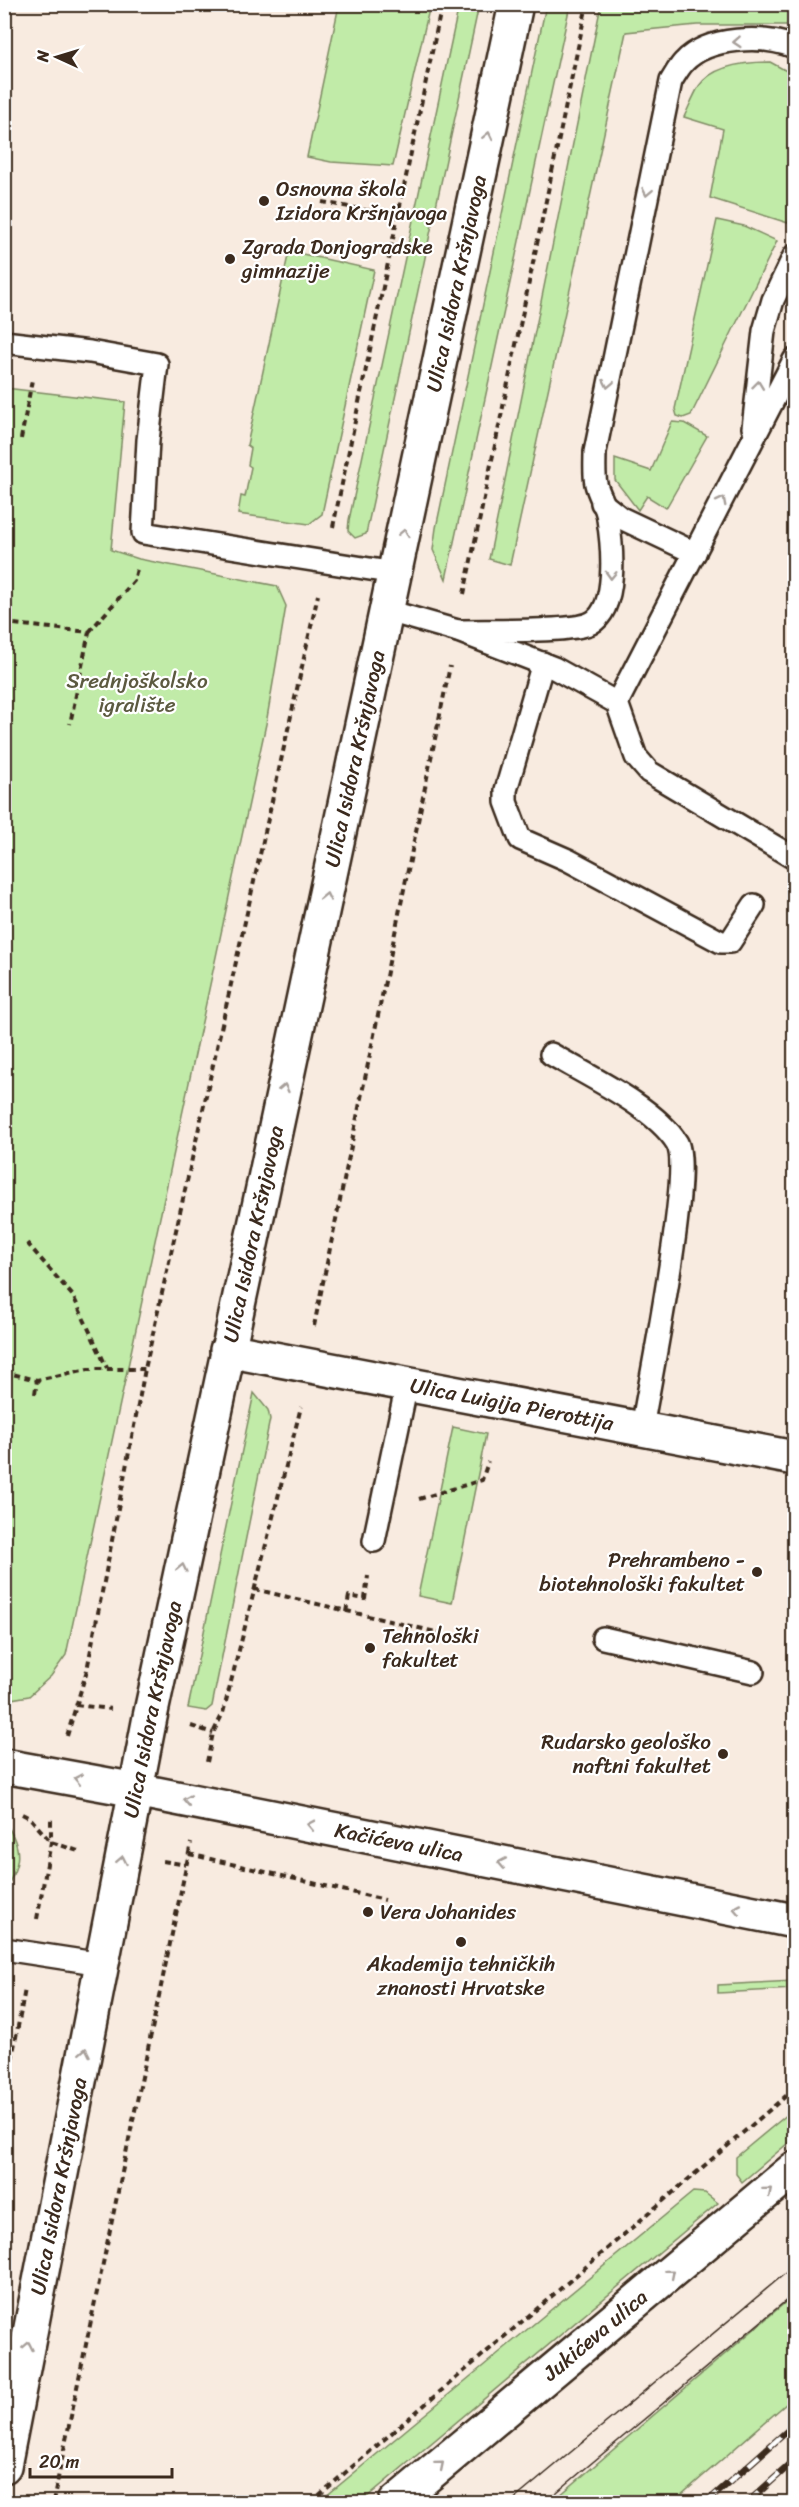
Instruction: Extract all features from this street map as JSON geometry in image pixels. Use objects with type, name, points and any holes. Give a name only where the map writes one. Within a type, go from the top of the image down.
[{"type":"main road","name":"Ulica Isidora Kršnjavoga","points":[[4,2466],[136,1790],[227,1350],[388,611],[516,4]]},
{"type":"main road","name":"Ulica Luigija Pierottija","points":[[227,1350],[795,1458]]},
{"type":"main road","name":"Kačićeva ulica","points":[[4,1767],[136,1790],[795,1921]]},
{"type":"main road","name":"Jukićeva ulica","points":[[396,2502],[795,2169]]},
{"type":"lane","points":[[458,631],[570,628],[591,623],[600,615],[607,602],[611,579],[611,538],[608,515],[596,483],[595,452],[671,81],[684,61],[706,48],[732,42],[756,41],[795,47]]},
{"type":"lane","points":[[751,443],[764,331],[773,300],[795,256]]},
{"type":"lane","points":[[4,342],[90,352],[157,364],[148,440],[142,533],[326,560],[395,573]]},
{"type":"lane","points":[[617,704],[795,360]]},
{"type":"lane","points":[[602,503],[621,518],[695,553]]},
{"type":"lane","points":[[388,611],[458,631],[543,663],[617,704],[636,757],[649,772],[795,858]]},
{"type":"lane","points":[[543,663],[506,790],[506,802],[520,839],[568,860],[721,942],[730,942],[754,905]]},
{"type":"lane","points":[[551,1054],[655,1117],[678,1145],[680,1207],[642,1428]]},
{"type":"lane","points":[[374,1541],[407,1384]]},
{"type":"lane","points":[[603,1638],[753,1672]]},
{"type":"lane","points":[[4,1949],[102,1964]]},
{"type":"path","points":[[69,1727],[87,1670],[145,1369],[326,560],[442,4]]},
{"type":"path","points":[[464,596],[587,4]]},
{"type":"path","points":[[322,202],[398,216]]},
{"type":"path","points":[[21,438],[39,347]]},
{"type":"path","points":[[70,724],[89,632],[134,580],[142,533]]},
{"type":"path","points":[[4,623],[89,632]]},
{"type":"path","points":[[314,1330],[450,668]]},
{"type":"path","points":[[27,1243],[73,1296],[107,1368]]},
{"type":"path","points":[[4,1372],[37,1380],[88,1368],[145,1369]]},
{"type":"path","points":[[35,1394],[37,1380]]},
{"type":"path","points":[[208,1759],[213,1733],[223,1713],[303,1396]]},
{"type":"path","points":[[439,1494],[482,1480],[488,1462]]},
{"type":"path","points":[[346,1612],[349,1596],[365,1599],[367,1585]]},
{"type":"path","points":[[254,1589],[478,1642]]},
{"type":"path","points":[[76,1705],[105,1708]]},
{"type":"path","points":[[186,1724],[213,1733]]},
{"type":"path","points":[[13,1810],[30,1818],[51,1842],[80,1852]]},
{"type":"path","points":[[51,1810],[51,1842]]},
{"type":"path","points":[[52,2502],[192,1838]]},
{"type":"path","points":[[189,1854],[385,1900]]},
{"type":"path","points":[[157,1860],[186,1865]]},
{"type":"path","points":[[311,2502],[795,2089]]},
{"type":"green space","points":[[339,5],[430,5],[393,166],[331,162],[307,157]]},
{"type":"green space","points":[[459,5],[479,5],[366,534],[355,538],[348,531],[349,520]]},
{"type":"green space","points":[[546,5],[570,5],[446,579],[433,550],[436,528]]},
{"type":"green space","points":[[601,5],[794,5],[794,25],[697,25],[626,32],[510,565],[489,559]]},
{"type":"green space","points":[[770,62],[794,75],[794,210],[788,223],[710,198],[723,129],[684,117],[699,86],[713,73],[741,64]]},
{"type":"green space","points":[[717,220],[744,226],[777,241],[691,415],[683,418],[677,416],[675,409]]},
{"type":"green space","points":[[289,251],[374,270],[322,514],[309,524],[238,514],[241,496],[245,497],[251,467],[248,465],[251,448],[247,445]]},
{"type":"green space","name":"Srednjoškolsko igralište","points":[[5,388],[125,402],[111,550],[139,559],[277,586],[286,606],[266,724],[66,1655],[51,1676],[29,1696],[5,1700]]},
{"type":"green space","points":[[672,422],[684,423],[707,436],[666,508],[647,496],[638,510],[615,480],[615,459],[651,471]]},
{"type":"green space","points":[[254,1393],[268,1410],[270,1419],[212,1706],[206,1711],[188,1708]]},
{"type":"green space","points":[[453,1427],[486,1434],[452,1603],[418,1596]]},
{"type":"green space","points":[[5,1822],[15,1840],[18,1856],[14,1872],[5,1890]]},
{"type":"green space","points":[[794,1981],[794,1989],[718,1993],[718,1985]]},
{"type":"green space","points":[[794,2109],[794,2138],[742,2182],[736,2174],[736,2157]]},
{"type":"green space","points":[[693,2192],[705,2193],[718,2203],[361,2502],[319,2502]]},
{"type":"green space","points":[[794,2295],[794,2397],[673,2502],[552,2502]]},
{"type":"tram line","points":[[511,2502],[794,2266]]},
{"type":"tram line","points":[[545,2502],[794,2294]]},
{"type":"railway","points":[[707,2502],[794,2425]]},
{"type":"railway","points":[[748,2502],[794,2461]]},
{"type":"place","name":"Osnovna škola Izidora Kršnjavoga","points":[[264,201]]},
{"type":"place","name":"Zgrada Donjogradske gimnazije","points":[[230,259]]},
{"type":"place","name":"Prehrambeno - biotehnološki fakultet","points":[[757,1572]]},
{"type":"place","name":"Tehnološki fakultet","points":[[370,1648]]},
{"type":"place","name":"Rudarsko geološko naftni fakultet","points":[[723,1754]]},
{"type":"place","name":"Vera Johanides","points":[[368,1912]]},
{"type":"place","name":"Akademija tehničkih znanosti Hrvatske","points":[[461,1942]]}]
